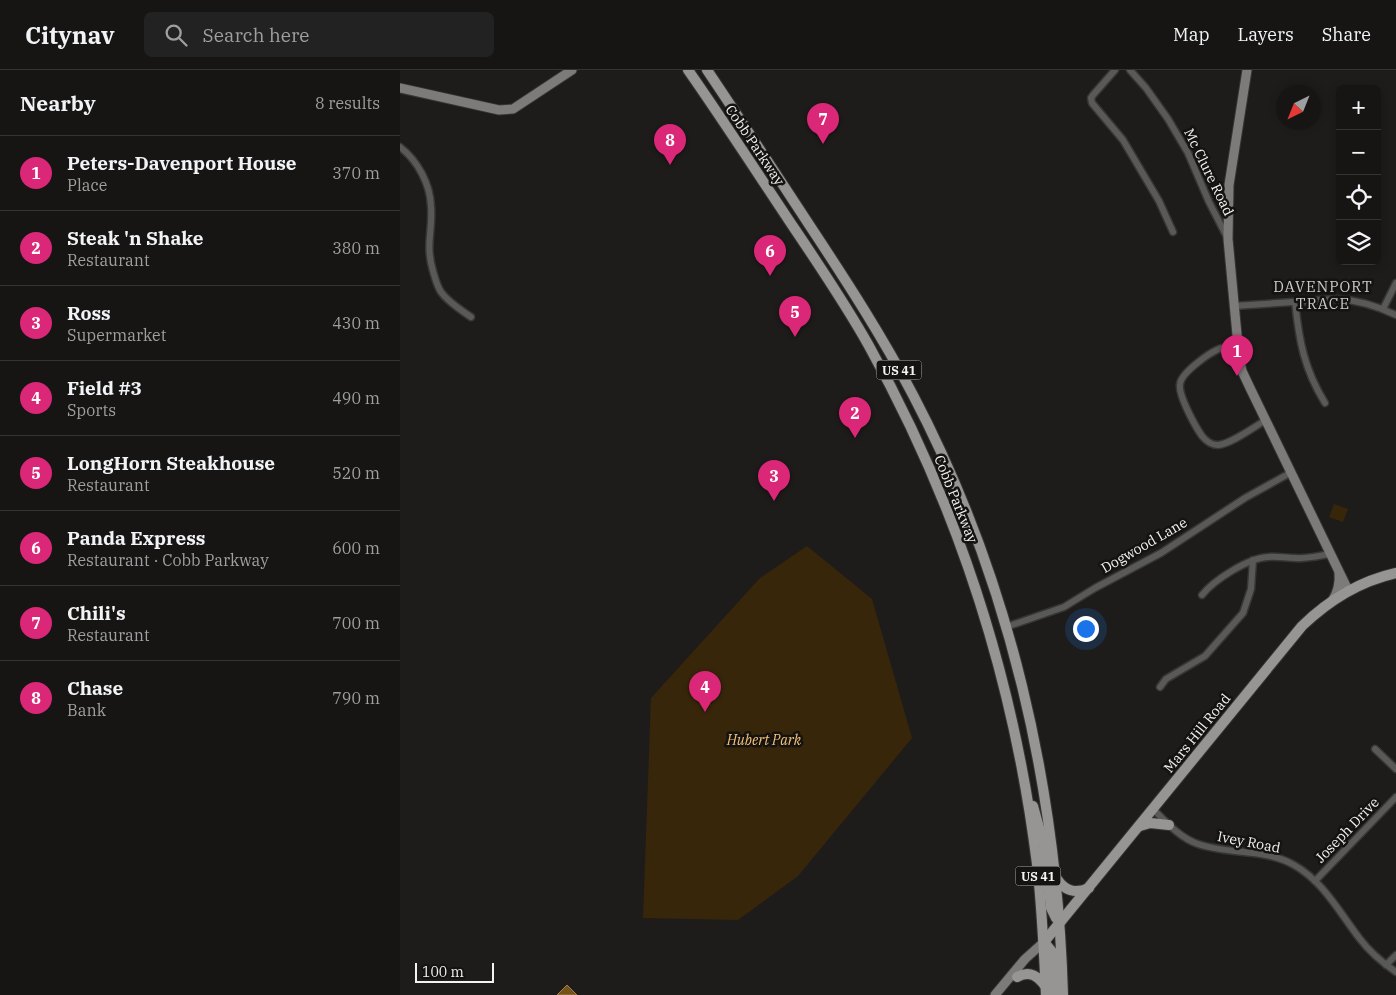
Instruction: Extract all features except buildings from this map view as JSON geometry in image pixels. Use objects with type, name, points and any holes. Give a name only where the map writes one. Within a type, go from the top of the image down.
[{"type":"main road","name":"Cobb Parkway","points":[[688,70],[839,296],[869,346],[912,430],[953,524],[984,614],[1009,705],[1024,781],[1037,865],[1046,991]]},
{"type":"main road","name":"Cobb Parkway","points":[[707,70],[840,270],[898,366],[925,420],[959,496],[982,554],[1006,627],[1033,733],[1056,878],[1063,995]]},
{"type":"main road","name":"Mars Hill Road","points":[[1044,942],[1090,888],[1291,638],[1308,620],[1348,590],[1396,573]]},
{"type":"main road","points":[[1024,781],[1037,816],[1044,845],[1051,908],[1060,922]]},
{"type":"main road","points":[[1140,826],[1150,822],[1169,825]]},
{"type":"main road","points":[[1056,878],[1068,890],[1079,891],[1090,888]]},
{"type":"main road","points":[[1044,942],[1053,953],[1055,995]]},
{"type":"main road","points":[[1017,976],[1027,973],[1035,975],[1046,991]]},
{"type":"street","points":[[400,88],[499,110],[513,109],[572,70]]},
{"type":"street","points":[[1115,70],[1092,95],[1092,102],[1123,140],[1159,201],[1172,232]]},
{"type":"street","name":"Mc Clure Road","points":[[1130,70],[1146,88],[1168,119],[1188,152],[1208,202],[1228,239]]},
{"type":"street","points":[[1247,70],[1229,184],[1228,239],[1242,371],[1348,590]]},
{"type":"street","points":[[400,147],[414,161],[424,177],[430,192],[432,208],[428,239],[429,257],[440,290],[449,302],[470,317]]},
{"type":"street","points":[[1383,309],[1396,283]]},
{"type":"street","points":[[1234,306],[1337,299],[1351,300],[1383,309],[1396,315]]},
{"type":"street","points":[[1295,302],[1299,339],[1305,363],[1315,387],[1325,403]]},
{"type":"street","points":[[1238,347],[1221,348],[1204,358],[1182,378],[1180,392],[1203,437],[1216,445],[1230,441],[1266,420]]},
{"type":"street","name":"Dogwood Lane","points":[[1006,627],[1064,607],[1095,588],[1161,553],[1245,498],[1290,473]]},
{"type":"street","points":[[1202,595],[1208,587],[1253,560],[1267,557],[1310,558],[1330,554]]},
{"type":"street","points":[[1160,687],[1166,679],[1205,656],[1244,613],[1251,589],[1253,560]]},
{"type":"street","points":[[1332,601],[1339,584],[1338,570]]},
{"type":"street","points":[[1375,749],[1396,769]]},
{"type":"street","name":"Joseph Drive","points":[[1315,881],[1396,797]]},
{"type":"street","name":"Ivey Road","points":[[1153,809],[1169,825],[1186,838],[1198,844],[1218,849],[1266,855],[1293,865],[1315,881],[1328,895],[1360,938],[1386,965],[1396,972]]},
{"type":"street","points":[[1002,995],[1044,942]]},
{"type":"street","points":[[994,995],[1025,959],[1044,942]]},
{"type":"street","points":[[1386,965],[1396,955]]},
{"type":"green space","points":[[1334,504],[1348,509],[1343,522],[1329,517]]},
{"type":"green space","name":"Hubert Park","points":[[807,546],[872,599],[912,738],[798,876],[738,920],[643,918],[651,698],[760,578]]},
{"type":"shaded area","points":[[567,985],[577,995],[557,995]]},
{"type":"place","name":"Chili's","points":[[823,144]]},
{"type":"place","name":"Chase","points":[[670,165]]},
{"type":"place","name":"Panda Express","points":[[770,276]]},
{"type":"place","name":"LongHorn Steakhouse","points":[[795,337]]},
{"type":"place","name":"Peters-Davenport House","points":[[1237,376]]},
{"type":"place","name":"Steak 'n Shake","points":[[855,438]]},
{"type":"place","name":"Ross","points":[[774,501]]},
{"type":"place","name":"Field #3","points":[[705,712]]},
{"type":"district","name":"DAVENPORT TRACE","points":[[1323,294]]}]
